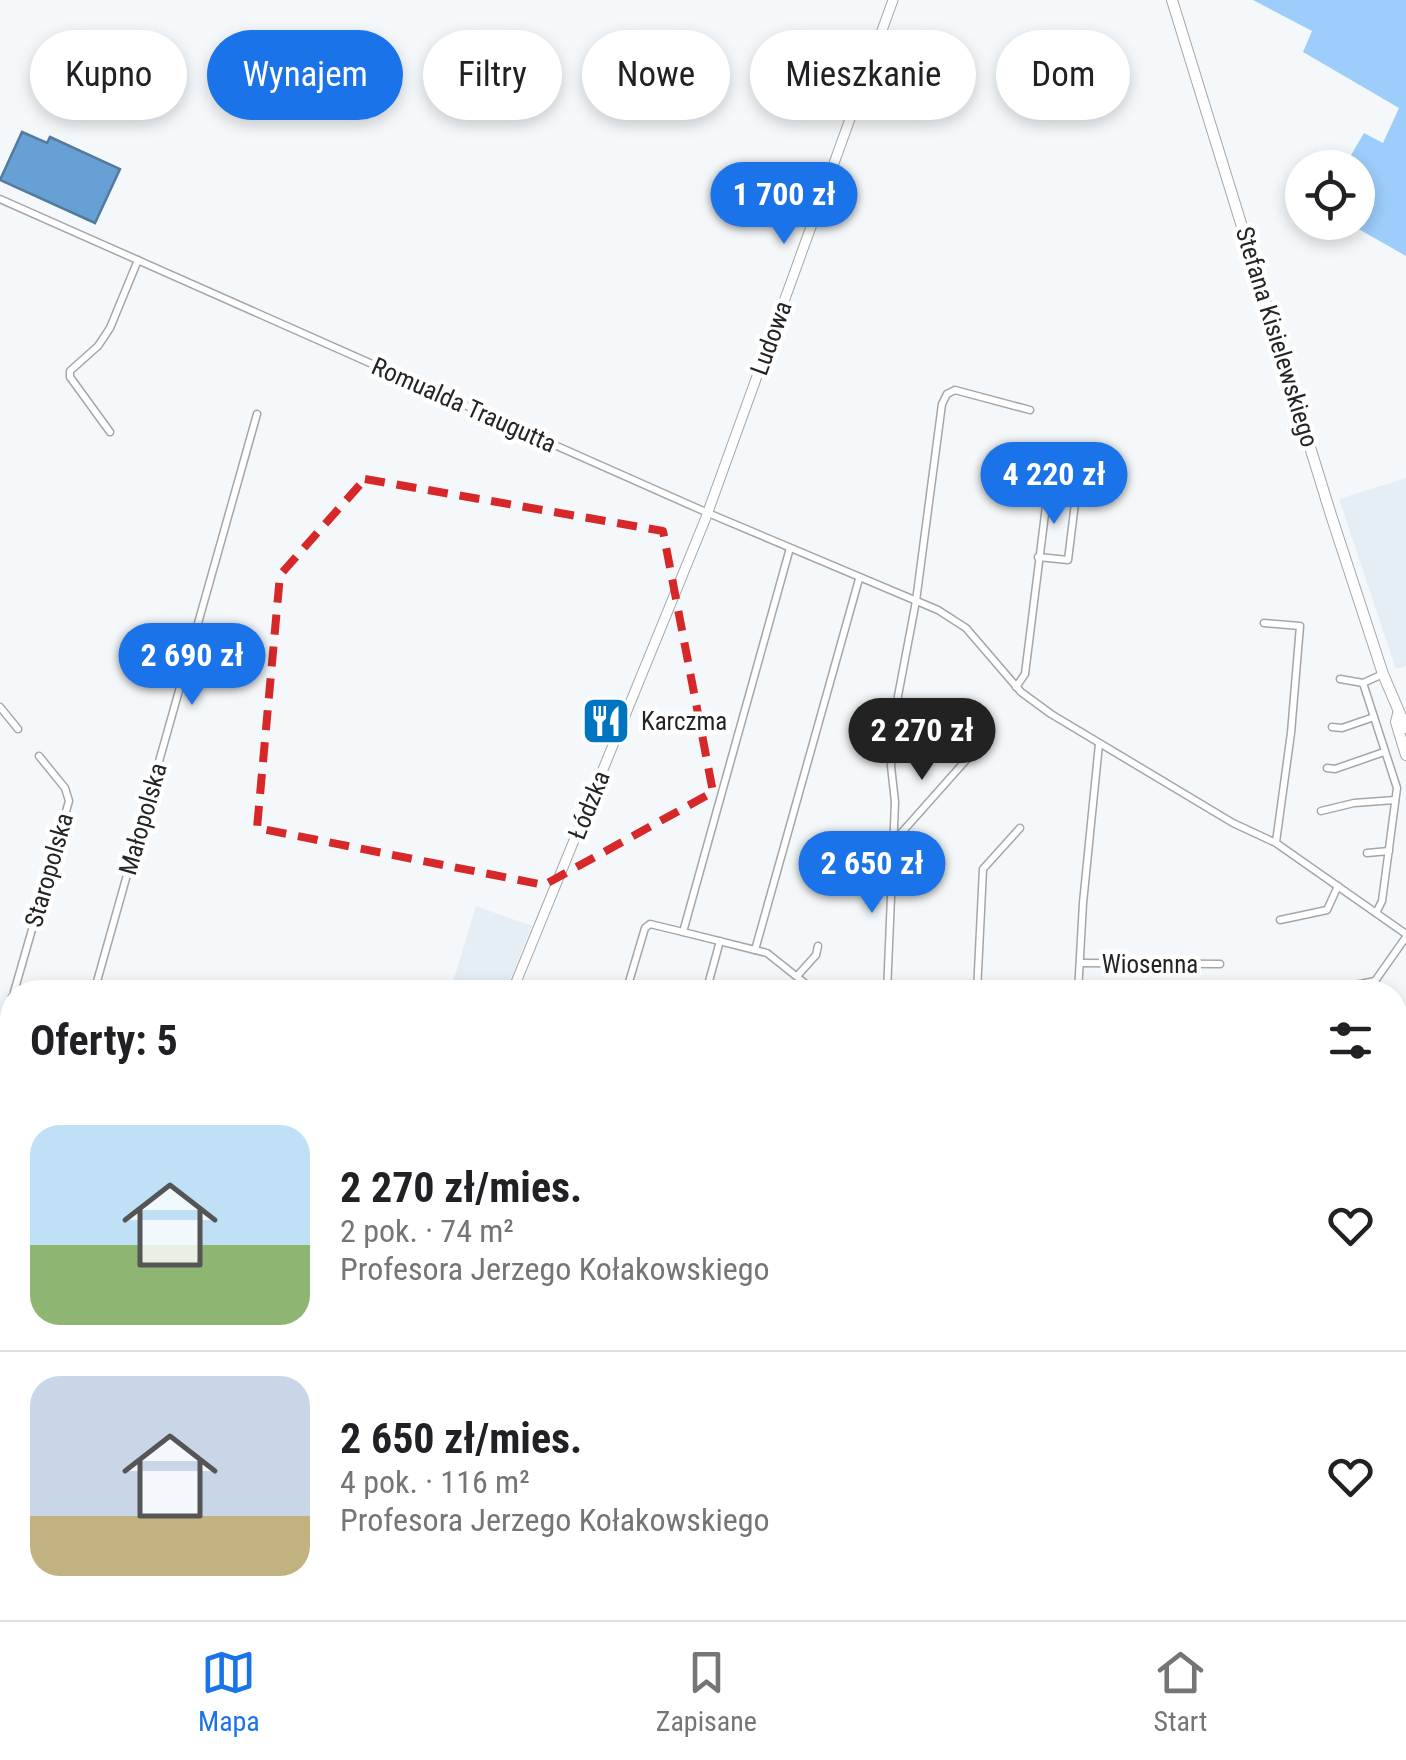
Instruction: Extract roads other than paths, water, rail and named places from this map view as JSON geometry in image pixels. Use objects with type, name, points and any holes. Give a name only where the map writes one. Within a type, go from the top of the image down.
[{"type":"main road","name":"Stefana Kisielewskiego","points":[[1172,0],[1383,674],[1406,728]]},
{"type":"main road","name":"Stefana Kisielewskiego","points":[[1398,714],[1396,722],[1406,755]]},
{"type":"street","name":"Ludowa","points":[[709,510],[894,0]]},
{"type":"street","name":"Romualda Traugutta","points":[[0,198],[953,618],[1016,687],[1052,714],[1233,822],[1276,843],[1406,936]]},
{"type":"street","points":[[110,432],[70,371],[98,346],[110,328],[138,260]]},
{"type":"street","points":[[885,980],[894,840],[891,766],[898,696],[916,601],[944,398],[955,390],[1030,410]]},
{"type":"street","name":"Małopolska","points":[[97,980],[256,414]]},
{"type":"street","points":[[1016,687],[1025,674],[1053,450]]},
{"type":"street","points":[[1038,557],[1068,560],[1076,503]]},
{"type":"street","name":"Łódzka","points":[[517,980],[709,510]]},
{"type":"street","points":[[683,932],[790,548]]},
{"type":"street","points":[[755,950],[860,579]]},
{"type":"street","points":[[1264,623],[1300,626],[1276,843]]},
{"type":"street","points":[[1340,679],[1363,683],[1383,674]]},
{"type":"street","points":[[1363,683],[1397,788],[1382,901],[1376,913]]},
{"type":"street","points":[[0,707],[18,730]]},
{"type":"street","points":[[1332,727],[1342,728],[1374,717]]},
{"type":"street","points":[[1079,980],[1099,744]]},
{"type":"street","points":[[894,840],[975,750]]},
{"type":"street","points":[[1327,768],[1384,752]]},
{"type":"street","name":"Staropolska","points":[[17,980],[69,802],[66,788],[39,756]]},
{"type":"street","points":[[1322,811],[1395,800]]},
{"type":"street","points":[[978,980],[983,869],[1020,828]]},
{"type":"street","points":[[1367,853],[1389,851]]},
{"type":"street","points":[[1280,920],[1326,910],[1338,886]]},
{"type":"street","points":[[630,980],[645,928],[650,924],[767,953],[801,980]]},
{"type":"street","points":[[1375,980],[1406,936]]},
{"type":"street","points":[[709,980],[720,941]]},
{"type":"street","points":[[798,975],[816,955],[818,946]]},
{"type":"street","name":"Wiosenna","points":[[1080,964],[1220,964]]},
{"type":"place","name":"Karczma","points":[[606,721]]}]
